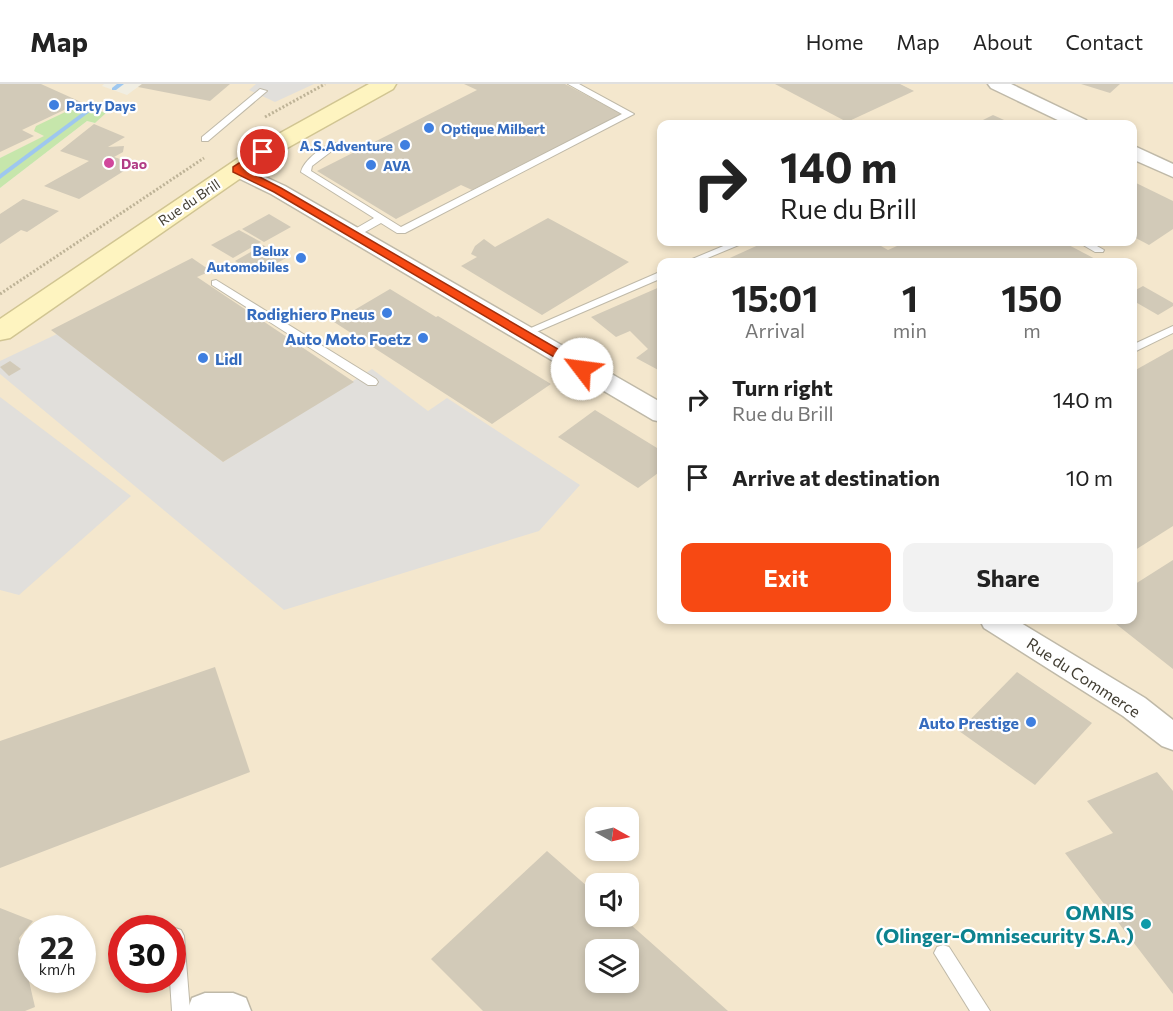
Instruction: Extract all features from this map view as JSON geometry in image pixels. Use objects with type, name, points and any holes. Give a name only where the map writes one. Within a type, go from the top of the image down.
[{"type":"main road","name":"Rue du Brill","points":[[0,306],[217,161],[351,84]]},
{"type":"main road","name":"Rue du Brill","points":[[0,332],[237,170],[300,130],[385,84]]},
{"type":"street","points":[[997,84],[1071,120]]},
{"type":"street","points":[[1137,153],[1173,171]]},
{"type":"street","points":[[237,170],[278,190],[657,411]]},
{"type":"street","name":"Rue du Commerce","points":[[1000,624],[1134,707],[1173,737]]},
{"type":"street","points":[[205,1011],[233,1011]]},
{"type":"lane","points":[[334,145],[307,165],[306,172],[401,231],[629,114],[572,84]]},
{"type":"lane","points":[[205,139],[262,91]]},
{"type":"lane","points":[[352,235],[382,218]]},
{"type":"lane","points":[[700,258],[731,246]]},
{"type":"lane","points":[[1091,246],[1099,250]]},
{"type":"lane","points":[[523,334],[657,276]]},
{"type":"lane","points":[[216,283],[372,382]]},
{"type":"lane","points":[[1137,347],[1173,329]]},
{"type":"lane","points":[[943,953],[981,1011]]},
{"type":"lane","points":[[180,993],[181,1011]]},
{"type":"path","points":[[262,118],[325,84]]},
{"type":"path","points":[[0,294],[205,157]]},
{"type":"shaded area","points":[[0,84],[104,84],[102,86],[127,95],[142,84],[1173,84],[1173,1011],[0,1011],[0,188],[87,121],[95,123],[105,113],[45,136],[0,158]]},
{"type":"shaded area","points":[[256,84],[314,84],[275,102],[249,90]]},
{"type":"shaded area","points":[[57,334],[223,462],[372,369],[428,411],[447,398],[580,485],[539,531],[284,610],[0,374],[0,361]]},
{"type":"shaded area","points":[[0,397],[131,496],[19,595],[0,590]]},
{"type":"green space","points":[[82,104],[106,113],[95,123],[87,121],[0,188],[0,158],[44,136],[34,131],[36,126]]},
{"type":"building","points":[[0,84],[41,84],[81,102],[22,130],[34,136],[0,152]]},
{"type":"building","points":[[142,84],[230,84],[210,101],[138,87]]},
{"type":"building","points":[[464,84],[565,84],[622,114],[472,190],[461,185],[396,219],[317,171],[477,90]]},
{"type":"building","points":[[775,84],[900,84],[914,91],[851,120],[843,120]]},
{"type":"building","points":[[1081,84],[1120,84],[1110,93]]},
{"type":"building","points":[[993,115],[1004,120],[983,120]]},
{"type":"building","name":"Dao","points":[[94,124],[125,137],[108,147],[124,146],[123,152],[114,157],[135,164],[79,199],[44,186],[89,161],[60,151]]},
{"type":"building","points":[[1137,183],[1173,201],[1173,229],[1149,245],[1137,239]]},
{"type":"building","points":[[23,199],[59,211],[27,232],[21,230],[0,244],[0,214]]},
{"type":"building","points":[[269,214],[291,227],[264,242],[242,229]]},
{"type":"building","points":[[548,218],[629,262],[542,315],[461,266],[477,257],[471,254],[475,246],[484,239],[495,247]]},
{"type":"building","points":[[239,230],[261,242],[233,258],[211,245]]},
{"type":"building","points":[[263,245],[286,258],[258,274],[235,261]]},
{"type":"building","points":[[756,246],[881,246],[888,250],[897,246],[1071,246],[1093,258],[730,258]]},
{"type":"building","name":"Lidl","points":[[192,258],[211,271],[197,277],[354,382],[223,462],[51,330]]},
{"type":"building","points":[[1143,286],[1173,303],[1173,306],[1158,315],[1137,303],[1137,289]]},
{"type":"building","points":[[657,288],[657,369],[636,358],[648,349],[630,331],[616,337],[591,317]]},
{"type":"building","points":[[390,289],[551,384],[492,424],[334,322]]},
{"type":"building","points":[[1173,349],[1173,526],[1137,549],[1137,369]]},
{"type":"building","points":[[10,361],[21,369],[9,376],[0,367]]},
{"type":"building","points":[[595,410],[657,448],[657,474],[638,488],[558,437]]},
{"type":"building","points":[[1173,560],[1173,669],[1116,624],[1137,624],[1137,583]]},
{"type":"building","points":[[215,667],[250,772],[0,868],[0,741]]},
{"type":"building","points":[[1017,672],[1092,723],[1035,785],[959,731]]},
{"type":"building","name":"OMNIS (Olinger-Omnisecurity S.A.)","points":[[1157,772],[1173,791],[1173,994],[1065,853],[1113,833],[1087,801]]},
{"type":"building","points":[[547,851],[585,884],[585,927],[633,927],[728,1011],[483,1011],[431,959]]},
{"type":"building","points":[[0,908],[18,915],[18,993],[32,993],[35,1007],[25,1011],[0,1011]]},
{"type":"waterway","points":[[114,89],[121,84]]},
{"type":"waterway","points":[[0,177],[92,108]]},
{"type":"place","name":"Party Days","points":[[54,105]]},
{"type":"place","name":"Optique Milbert","points":[[429,128]]},
{"type":"place","name":"A.S.Adventure","points":[[405,145]]},
{"type":"place","name":"Dao","points":[[109,163]]},
{"type":"place","name":"AVA","points":[[371,165]]},
{"type":"place","name":"Belux Automobiles","points":[[301,258]]},
{"type":"place","name":"Rodighiero Pneus","points":[[387,313]]},
{"type":"place","name":"Auto Moto Foetz","points":[[423,338]]},
{"type":"place","name":"Lidl","points":[[203,358]]},
{"type":"place","name":"Auto Prestige","points":[[1031,722]]},
{"type":"place","name":"OMNIS (Olinger-Omnisecurity S.A.)","points":[[1146,924]]},
{"type":"route","points":[[263,152],[237,170],[278,190],[582,369]]}]
